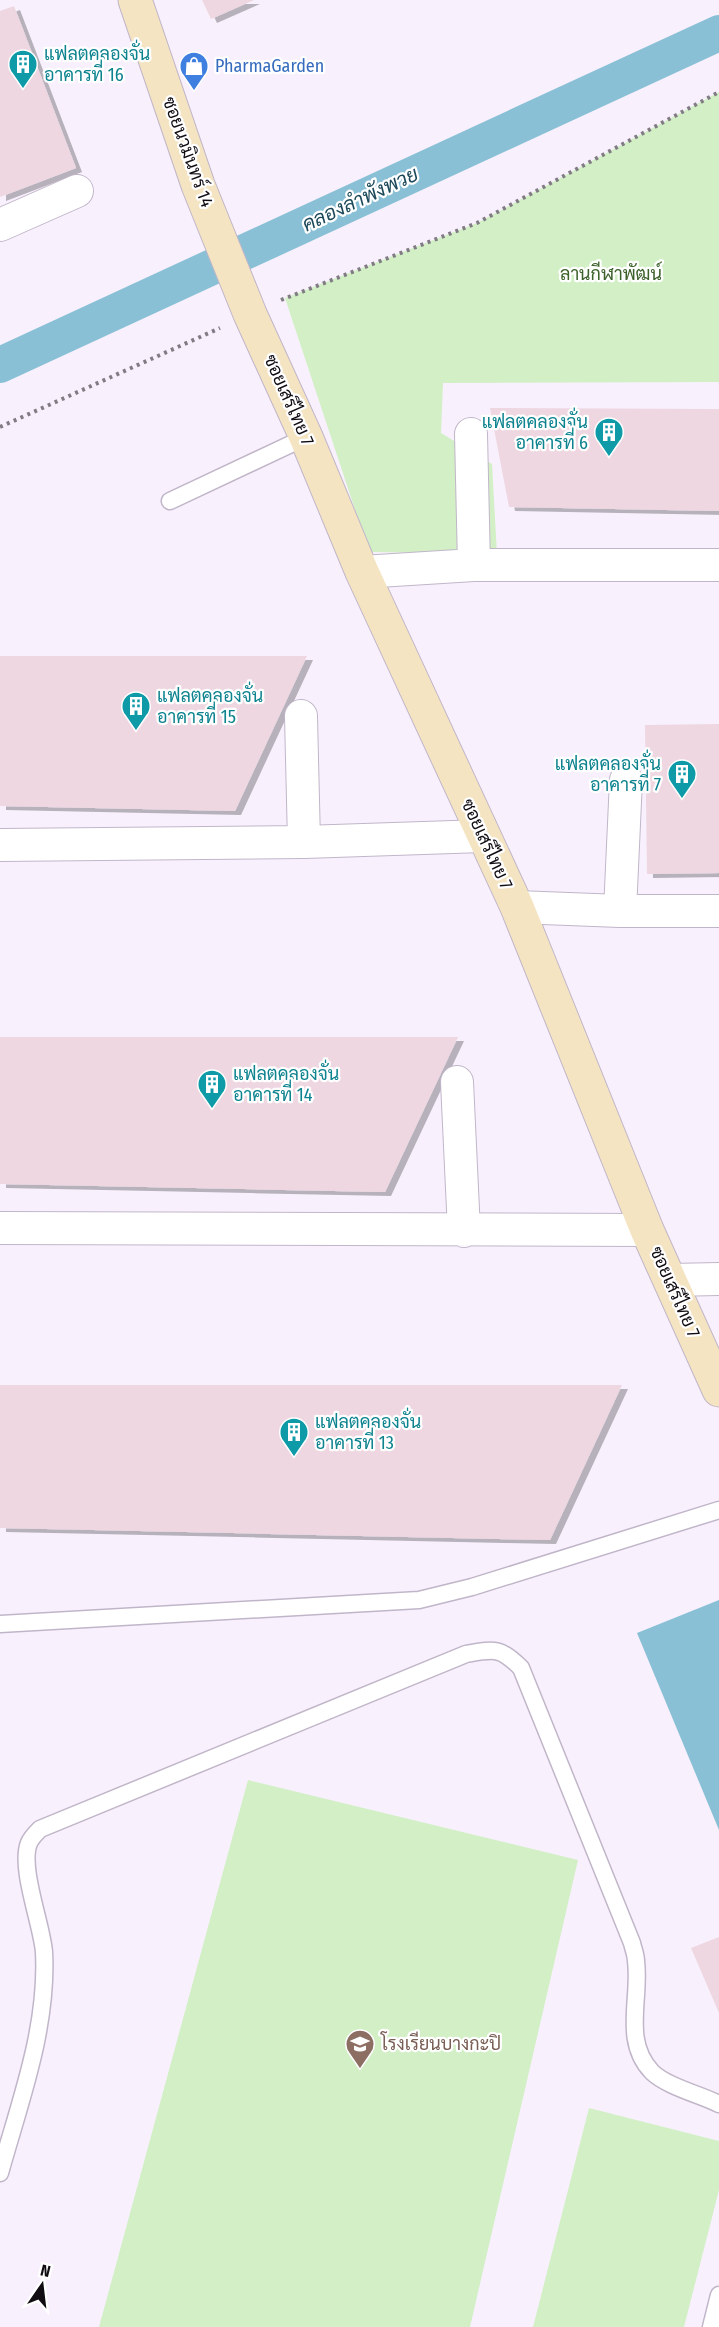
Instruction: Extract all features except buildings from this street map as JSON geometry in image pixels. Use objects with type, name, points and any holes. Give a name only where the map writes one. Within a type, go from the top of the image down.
[{"type":"street","name":"ซอยนวมินทร์ 14","points":[[135,0],[198,185],[248,308]]},
{"type":"street","points":[[0,225],[77,191]]},
{"type":"street","name":"ซอยเสรีไทย 7","points":[[248,308],[306,437],[362,572],[517,907],[647,1230],[719,1390]]},
{"type":"street","points":[[471,434],[474,565]]},
{"type":"street","points":[[362,572],[474,565],[719,565]]},
{"type":"street","points":[[301,716],[304,842]]},
{"type":"street","points":[[620,911],[626,780]]},
{"type":"street","points":[[0,845],[304,842],[483,836]]},
{"type":"street","points":[[517,907],[620,911],[719,911]]},
{"type":"street","points":[[457,1082],[464,1231]]},
{"type":"street","points":[[0,1228],[647,1230]]},
{"type":"street","points":[[670,1280],[719,1280]]},
{"type":"lane","points":[[170,501],[306,437]]},
{"type":"lane","points":[[0,1624],[418,1600],[472,1587],[719,1510]]},
{"type":"lane","points":[[0,2173],[37,2041],[43,1996],[44,1951],[27,1863],[29,1844],[40,1828],[466,1654],[490,1650],[507,1654],[521,1668],[632,1943],[636,1960],[635,2028],[638,2050],[653,2073],[680,2088],[719,2103]]},
{"type":"lane","points":[[711,2327],[719,2295]]},
{"type":"path","points":[[0,427],[248,308],[285,298],[477,223],[719,92]]},
{"type":"green space","name":"ลานกีฬาพัฒน์","points":[[719,92],[719,382],[443,383],[441,433],[492,464],[497,554],[369,552],[285,298],[477,223]]},
{"type":"green space","points":[[248,1780],[578,1860],[470,2327],[99,2327]]},
{"type":"green space","points":[[589,2108],[719,2141],[719,2190],[684,2327],[533,2327]]},
{"type":"water","points":[[719,1600],[719,1830],[637,1633]]},
{"type":"waterway","name":"คลองลำพังพวย","points":[[0,365],[719,33]]},
{"type":"place","name":"แฟลตคลองจั่น อาคารที่ 16","points":[[23,90]]},
{"type":"place","name":"PharmaGarden","points":[[194,92]]},
{"type":"place","name":"แฟลตคลองจั่น อาคารที่ 6","points":[[609,458]]},
{"type":"place","name":"แฟลตคลองจั่น อาคารที่ 15","points":[[136,732]]},
{"type":"place","name":"แฟลตคลองจั่น อาคารที่ 7","points":[[682,800]]},
{"type":"place","name":"แฟลตคลองจั่น อาคารที่ 14","points":[[212,1110]]},
{"type":"place","name":"แฟลตคลองจั่น อาคารที่ 13","points":[[294,1458]]},
{"type":"place","name":"โรงเรียนบางกะปิ","points":[[360,2070]]}]
